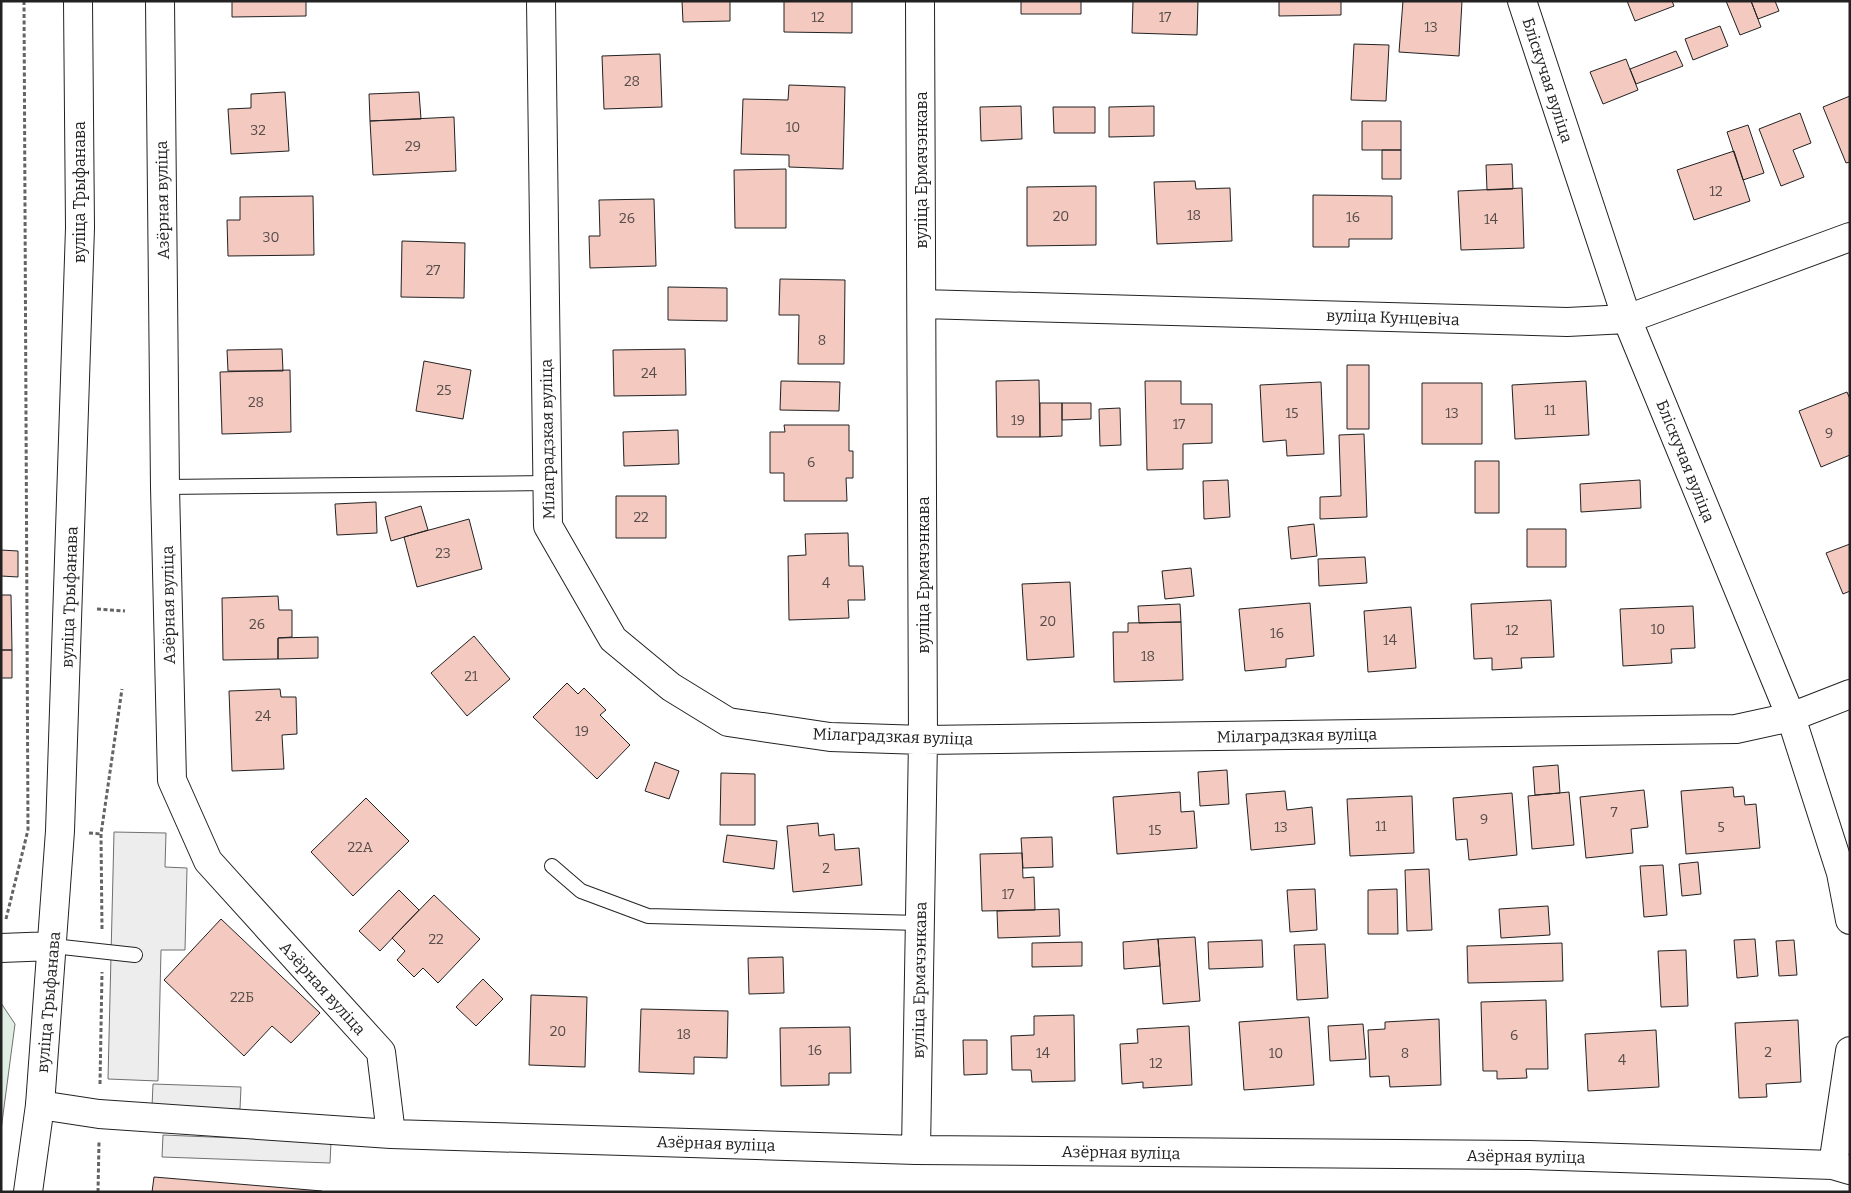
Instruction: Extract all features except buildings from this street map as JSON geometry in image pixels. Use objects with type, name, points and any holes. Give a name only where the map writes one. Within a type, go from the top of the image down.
[{"type":"street","name":"вуліца Трыфанава","points":[[28,1192],[40,1105],[53,946],[62,792],[80,228],[78,1]]},
{"type":"street","name":"Азёрная вуліца","points":[[160,1],[165,487],[172,780],[208,861],[381,1052],[391,1134]]},
{"type":"street","name":"Мілаградзкая вуліца","points":[[541,1],[548,526],[613,639],[671,687],[728,722],[830,737],[923,740],[1736,729],[1791,717],[1850,694]]},
{"type":"street","name":"вуліца Ермачэнкава","points":[[916,1150],[923,740],[920,1]]},
{"type":"street","name":"Бліскучая вуліца","points":[[1522,1],[1627,319],[1791,717],[1841,873],[1850,920]]},
{"type":"street","name":"вуліца Кунцевіча","points":[[922,304],[1567,322],[1627,319],[1850,237]]},
{"type":"street","points":[[1,948],[53,946]]},
{"type":"street","points":[[1841,1168],[1850,1051]]},
{"type":"street","name":"Азёрная вуліца","points":[[40,1105],[99,1114],[391,1134],[916,1150],[1529,1156],[1841,1168]]},
{"type":"lane","points":[[165,487],[547,483]]},
{"type":"lane","points":[[552,866],[581,891],[648,916],[920,923]]},
{"type":"lane","points":[[53,946],[135,954]]},
{"type":"path","points":[[24,1],[28,830]]},
{"type":"green space","points":[[1,1003],[15,1024],[1,1130]]},
{"type":"shaded area","points":[[114,832],[166,833],[165,867],[187,868],[185,950],[161,950],[158,1081],[108,1079]]},
{"type":"shaded area","points":[[153,1084],[241,1087],[240,1109],[152,1107]]},
{"type":"shaded area","points":[[163,1135],[331,1142],[330,1163],[162,1157]]}]
